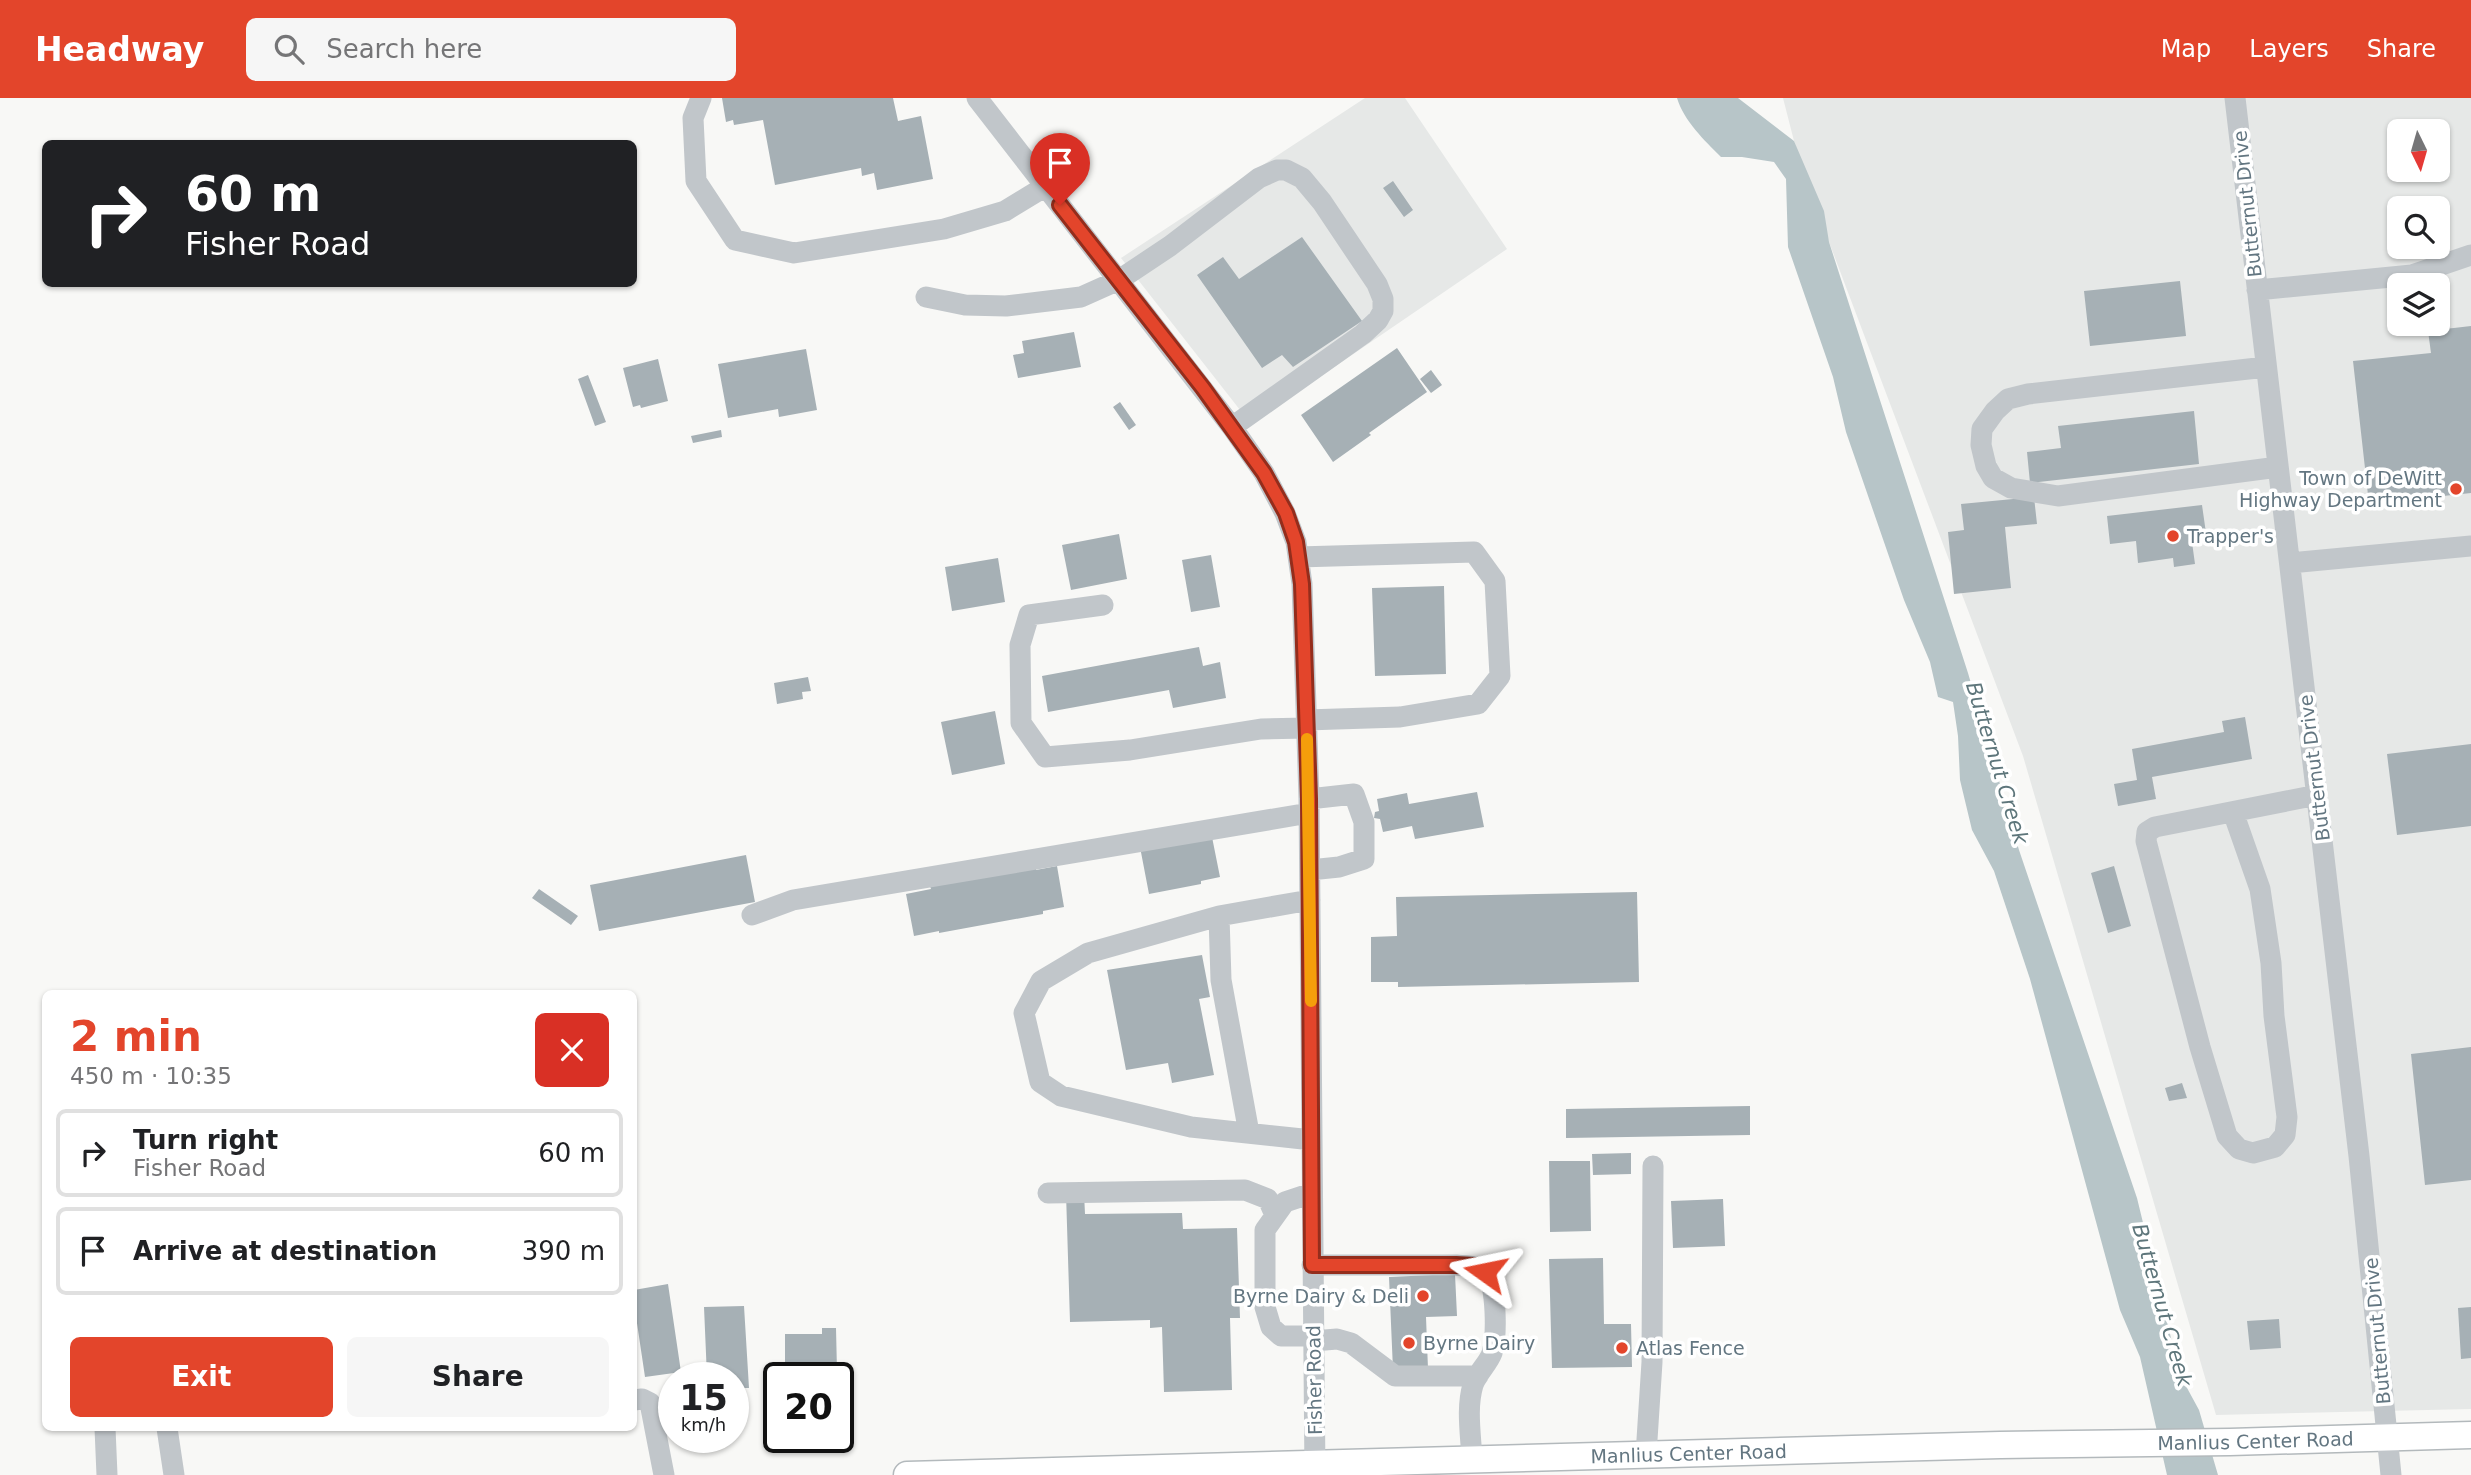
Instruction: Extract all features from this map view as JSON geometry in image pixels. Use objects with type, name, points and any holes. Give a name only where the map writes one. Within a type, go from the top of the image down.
[{"type":"main road","name":"Manlius Center Road","points":[[907,1475],[1315,1470],[1472,1460],[2471,1435]]},
{"type":"street","points":[[701,98],[694,118],[696,181],[735,240],[794,253],[944,229],[1005,211],[1046,186]]},
{"type":"street","name":"Fisher Road","points":[[977,98],[1232,427],[1264,473],[1286,513],[1296,542],[1302,584],[1309,806],[1315,1470]]},
{"type":"street","name":"Butternut Drive","points":[[2235,98],[2359,1156],[2391,1475]]},
{"type":"street","points":[[926,296],[965,305],[1006,306],[1081,298],[1119,280],[1269,173],[1286,170],[1301,178],[1322,202],[1377,284],[1383,299],[1383,311],[1378,320],[1363,334],[1232,427]]},
{"type":"street","points":[[2257,290],[2412,275],[2471,255]]},
{"type":"street","points":[[2266,367],[2028,394],[2008,399],[1982,429],[1981,445],[1986,466],[1993,478],[2011,488],[2058,496],[2278,467]]},
{"type":"street","points":[[2290,563],[2471,545]]},
{"type":"street","points":[[1103,605],[1029,615],[1020,645],[1021,723],[1045,757],[1130,750],[1261,729],[1400,717],[1478,704],[1500,676],[1495,581],[1474,551],[1298,557]]},
{"type":"street","points":[[752,915],[793,900],[1309,806],[1354,794],[1364,822],[1364,859],[1339,867],[1310,870]]},
{"type":"street","points":[[2233,811],[2260,889],[2266,921],[2274,1016],[2287,1117],[2285,1135],[2274,1147],[2253,1153],[2239,1149],[2227,1136],[2200,1048],[2146,841],[2147,832],[2155,827],[2233,811],[2317,796]]},
{"type":"street","points":[[1310,900],[1219,916],[1088,953],[1041,981],[1024,1013],[1040,1082],[1062,1096],[1191,1127],[1312,1140]]},
{"type":"street","points":[[1219,916],[1221,979],[1249,1133]]},
{"type":"street","points":[[1646,1455],[1652,1362],[1653,1166]]},
{"type":"street","points":[[1048,1193],[1245,1190],[1268,1199],[1275,1215]]},
{"type":"street","points":[[1312,1193],[1285,1202],[1265,1230],[1265,1307],[1271,1327],[1281,1336],[1338,1339],[1351,1343],[1395,1376],[1478,1376]]},
{"type":"street","points":[[1312,1265],[1456,1265],[1474,1266],[1485,1272],[1492,1284],[1494,1299],[1494,1340],[1492,1354],[1474,1382],[1470,1402],[1472,1460]]},
{"type":"street","points":[[637,1400],[650,1403],[664,1475]]},
{"type":"street","points":[[106,1431],[107,1475]]},
{"type":"street","points":[[167,1431],[174,1475]]},
{"type":"shaded area","points":[[1365,98],[1405,98],[1507,249],[1251,424],[1121,258]]},
{"type":"shaded area","points":[[1783,98],[2471,98],[2471,1409],[2216,1415],[2023,756],[1829,242],[1794,141]]},
{"type":"water","name":"Butternut Creek","points":[[1677,98],[1738,98],[1794,141],[1824,211],[1829,242],[1968,673],[2019,850],[2137,1198],[2180,1375],[2199,1410],[2218,1475],[2167,1475],[2140,1357],[2120,1310],[2030,979],[1994,871],[1972,830],[1960,780],[1953,702],[1938,697],[1930,662],[1904,600],[1846,432],[1833,377],[1788,247],[1786,179],[1774,162],[1721,157],[1701,137]]},
{"type":"building","points":[[722,98],[893,98],[898,121],[921,116],[933,179],[877,190],[874,173],[862,176],[861,168],[775,185],[763,120],[734,125],[733,120],[726,122]]},
{"type":"building","points":[[1393,181],[1413,210],[1404,217],[1383,188]]},
{"type":"building","points":[[1302,237],[1362,321],[1293,367],[1282,355],[1262,368],[1197,275],[1223,257],[1239,279]]},
{"type":"building","points":[[2180,281],[2186,336],[2090,346],[2084,291]]},
{"type":"building","points":[[2471,326],[2471,493],[2369,504],[2353,361],[2431,353],[2429,336],[2450,336],[2450,328]]},
{"type":"building","points":[[1074,332],[1081,367],[1018,378],[1013,355],[1024,353],[1022,341]]},
{"type":"building","points":[[1397,348],[1427,392],[1333,462],[1301,415]]},
{"type":"building","points":[[806,349],[817,410],[779,417],[778,409],[728,418],[718,364]]},
{"type":"building","points":[[658,359],[668,401],[641,408],[640,405],[633,407],[623,368]]},
{"type":"building","points":[[1431,370],[1442,385],[1431,393],[1420,379]]},
{"type":"building","points":[[588,375],[606,422],[595,426],[578,379]]},
{"type":"building","points":[[1120,402],[1136,425],[1129,430],[1113,407]]},
{"type":"building","points":[[2194,411],[2199,464],[2030,483],[2027,452],[2061,448],[2058,426]]},
{"type":"building","points":[[721,430],[722,437],[693,443],[691,436]]},
{"type":"building","points":[[2034,497],[2037,524],[2005,527],[2011,588],[1954,594],[1948,532],[1964,530],[1961,504]]},
{"type":"building","points":[[2202,505],[2206,533],[2191,535],[2195,564],[2174,567],[2173,558],[2138,563],[2136,541],[2110,544],[2107,516]]},
{"type":"building","points":[[1119,534],[1127,579],[1071,590],[1062,545]]},
{"type":"building","points":[[1211,555],[1220,607],[1191,612],[1182,560]]},
{"type":"building","points":[[998,558],[1005,602],[952,611],[945,567]]},
{"type":"building","points":[[1444,586],[1446,674],[1375,676],[1372,588]]},
{"type":"building","points":[[1199,647],[1203,666],[1220,662],[1226,698],[1173,708],[1169,690],[1048,712],[1042,676]]},
{"type":"building","points":[[808,677],[811,691],[802,692],[803,699],[777,704],[774,683]]},
{"type":"building","points":[[995,711],[1005,764],[952,775],[941,722]]},
{"type":"building","points":[[2245,717],[2252,759],[2152,777],[2156,799],[2118,806],[2114,784],[2137,780],[2132,749],[2224,732],[2222,721]]},
{"type":"building","points":[[2471,744],[2471,826],[2397,835],[2387,754]]},
{"type":"building","points":[[1477,792],[1484,827],[1415,839],[1412,826],[1383,832],[1380,819],[1374,818],[1375,812],[1379,811],[1377,799],[1407,793],[1409,804]]},
{"type":"building","points":[[1212,837],[1220,877],[1201,881],[1201,884],[1149,894],[1140,847]]},
{"type":"building","points":[[746,855],[755,902],[599,931],[590,885]]},
{"type":"building","points":[[1036,866],[1036,870],[1057,866],[1064,907],[1043,911],[1043,914],[914,936],[906,894],[931,889],[930,886]]},
{"type":"building","points":[[2114,866],[2131,926],[2108,933],[2091,873]]},
{"type":"building","points":[[539,889],[578,916],[571,925],[532,898]]},
{"type":"building","points":[[1637,892],[1639,982],[1398,987],[1398,982],[1371,982],[1371,937],[1397,936],[1396,897]]},
{"type":"building","points":[[1202,955],[1210,997],[1199,999],[1214,1075],[1172,1083],[1168,1063],[1126,1070],[1107,970]]},
{"type":"building","points":[[2471,1047],[2471,1180],[2425,1185],[2411,1054]]},
{"type":"building","points":[[2182,1083],[2187,1098],[2169,1101],[2165,1088]]},
{"type":"building","points":[[1750,1106],[1750,1135],[1566,1138],[1566,1109]]},
{"type":"building","points":[[1631,1153],[1631,1174],[1593,1175],[1592,1154]]},
{"type":"building","points":[[1549,1161],[1590,1161],[1591,1231],[1550,1232]]},
{"type":"building","points":[[1066,1193],[1084,1193],[1085,1214],[1182,1213],[1183,1229],[1237,1228],[1240,1318],[1230,1318],[1232,1390],[1164,1392],[1162,1327],[1150,1328],[1150,1320],[1070,1322]]},
{"type":"building","points":[[1723,1199],[1725,1246],[1673,1248],[1671,1201]]},
{"type":"building","points":[[1603,1258],[1604,1324],[1631,1324],[1632,1367],[1552,1368],[1549,1259]]},
{"type":"building","points":[[1455,1274],[1457,1316],[1426,1317],[1428,1369],[1393,1370],[1389,1277]]},
{"type":"building","points":[[668,1284],[680,1362],[658,1362],[658,1375],[645,1377],[637,1323],[637,1289]]},
{"type":"building","points":[[744,1306],[747,1362],[706,1362],[704,1307]]},
{"type":"building","points":[[2471,1307],[2471,1358],[2461,1359],[2458,1308]]},
{"type":"building","points":[[2279,1319],[2281,1348],[2250,1350],[2247,1321]]},
{"type":"building","points":[[822,1328],[836,1328],[837,1362],[785,1362],[785,1334],[822,1334]]},
{"type":"slow traffic","points":[[1307,739],[1311,1001]]},
{"type":"place","name":"Town of DeWitt Highway Department","points":[[2456,489]]},
{"type":"place","name":"Trapper's","points":[[2173,536]]},
{"type":"place","name":"Byrne Dairy & Deli","points":[[1423,1296]]},
{"type":"place","name":"Byrne Dairy","points":[[1409,1343]]},
{"type":"place","name":"Atlas Fence","points":[[1622,1348]]},
{"type":"route","points":[[1060,205],[1232,427],[1264,473],[1286,513],[1296,542],[1302,584],[1309,799],[1312,1265],[1456,1265],[1474,1266],[1485,1272]]}]
